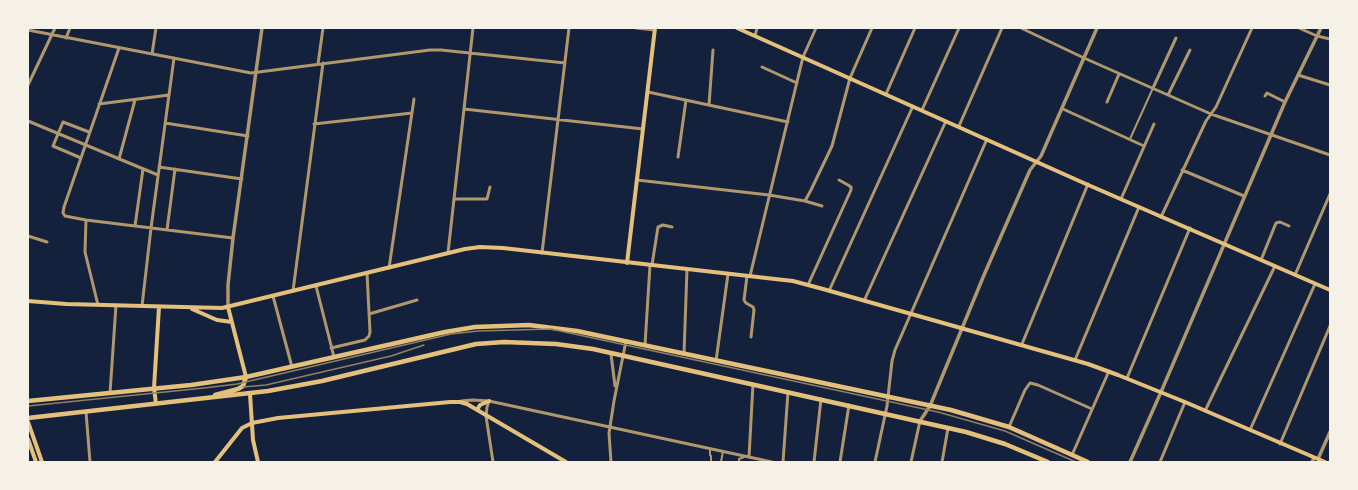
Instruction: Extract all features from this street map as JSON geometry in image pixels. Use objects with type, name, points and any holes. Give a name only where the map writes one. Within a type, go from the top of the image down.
[{"type":"main road","points":[[737,28],[1036,162],[1330,290]]},
{"type":"main road","points":[[627,263],[655,29]]},
{"type":"main road","points":[[28,300],[66,304],[189,308],[228,307],[465,249],[484,247],[793,281],[1022,344],[1109,371],[1250,430],[1315,460],[1325,462]]},
{"type":"main road","points":[[156,404],[154,388],[159,307]]},
{"type":"main road","points":[[194,400],[238,389],[243,386],[246,378],[228,307]]},
{"type":"main road","points":[[189,308],[217,320],[232,322]]},
{"type":"main road","points":[[28,401],[246,378],[446,332],[475,327],[504,325],[548,327],[626,341],[956,412],[1009,427],[1088,462]]},
{"type":"main road","points":[[28,418],[250,394],[322,381],[476,344],[504,342],[556,344],[593,349],[920,421],[994,440],[1048,462]]},
{"type":"main road","points":[[250,394],[253,440],[258,462]]},
{"type":"main road","points":[[477,410],[480,405],[489,401]]},
{"type":"main road","points":[[215,462],[242,428],[252,423],[286,417],[460,402],[477,410],[566,462]]},
{"type":"main road","points":[[28,422],[42,462]]},
{"type":"main road","points":[[28,439],[36,462]]},
{"type":"street","points":[[28,85],[55,28]]},
{"type":"street","points":[[66,38],[70,28]]},
{"type":"street","points":[[152,54],[156,28]]},
{"type":"street","points":[[228,307],[228,285],[233,238],[262,28]]},
{"type":"street","points":[[318,64],[323,28]]},
{"type":"street","points":[[448,253],[473,28]]},
{"type":"street","points":[[542,253],[569,28]]},
{"type":"street","points":[[636,28],[655,29]]},
{"type":"street","points":[[756,36],[757,28]]},
{"type":"street","points":[[751,337],[754,310],[753,307],[744,300],[748,276],[788,122],[803,57],[816,28]]},
{"type":"street","points":[[805,201],[835,139],[850,78],[872,28]]},
{"type":"street","points":[[886,94],[915,28]]},
{"type":"street","points":[[922,110],[959,28]]},
{"type":"street","points":[[958,126],[1002,28]]},
{"type":"street","points":[[1021,28],[1084,58],[1211,114],[1330,155]]},
{"type":"street","points":[[911,462],[920,421],[930,406],[1030,170],[1041,156],[1098,28]]},
{"type":"street","points":[[1161,217],[1182,170],[1216,107],[1252,28]]},
{"type":"street","points":[[1299,28],[1317,36],[1330,39]]},
{"type":"street","points":[[1130,462],[1285,102],[1321,28]]},
{"type":"street","points":[[28,30],[246,72],[430,50],[471,52],[565,63]]},
{"type":"street","points":[[1130,139],[1176,38]]},
{"type":"street","points":[[119,48],[80,158],[63,213],[66,216],[86,220],[233,238]]},
{"type":"street","points":[[708,105],[713,50]]},
{"type":"street","points":[[1168,95],[1190,50]]},
{"type":"street","points":[[142,306],[174,58]]},
{"type":"street","points":[[294,291],[314,124],[323,63]]},
{"type":"street","points":[[762,67],[797,83]]},
{"type":"street","points":[[1107,102],[1120,74]]},
{"type":"street","points":[[1298,75],[1330,85]]},
{"type":"street","points":[[648,92],[788,122]]},
{"type":"street","points":[[1265,96],[1267,93],[1285,102]]},
{"type":"street","points":[[99,104],[169,95]]},
{"type":"street","points":[[389,268],[414,99]]},
{"type":"street","points":[[119,159],[136,100]]},
{"type":"street","points":[[678,157],[686,100]]},
{"type":"street","points":[[828,291],[913,106]]},
{"type":"street","points":[[464,109],[643,129]]},
{"type":"street","points":[[1063,109],[1144,146]]},
{"type":"street","points":[[314,124],[412,113]]},
{"type":"street","points":[[28,121],[158,175]]},
{"type":"street","points":[[864,301],[946,121]]},
{"type":"street","points":[[80,158],[52,146],[63,122],[89,132]]},
{"type":"street","points":[[165,123],[248,136]]},
{"type":"street","points":[[1121,199],[1154,124]]},
{"type":"street","points":[[875,462],[885,414],[892,361],[895,350],[987,139]]},
{"type":"street","points":[[159,167],[242,179]]},
{"type":"street","points":[[135,226],[143,169]]},
{"type":"street","points":[[167,230],[175,169]]},
{"type":"street","points":[[1182,170],[1244,196]]},
{"type":"street","points":[[637,180],[769,195],[805,201],[822,206]]},
{"type":"street","points":[[808,285],[851,190],[851,187],[839,180]]},
{"type":"street","points":[[1022,344],[1088,184]]},
{"type":"street","points":[[454,199],[487,199],[490,188]]},
{"type":"street","points":[[1295,275],[1330,194]]},
{"type":"street","points":[[1075,360],[1139,207]]},
{"type":"street","points":[[86,220],[85,252],[98,305]]},
{"type":"street","points":[[1261,260],[1276,223],[1280,222],[1289,226]]},
{"type":"street","points":[[645,345],[651,265],[658,226],[662,225],[672,227]]},
{"type":"street","points":[[1127,378],[1190,228]]},
{"type":"street","points":[[28,236],[48,242]]},
{"type":"street","points":[[1205,411],[1275,266]]},
{"type":"street","points":[[684,354],[687,269]]},
{"type":"street","points":[[331,348],[368,339],[370,332],[367,273]]},
{"type":"street","points":[[716,361],[728,274]]},
{"type":"street","points":[[1250,430],[1315,284]]},
{"type":"street","points":[[316,286],[334,357]]},
{"type":"street","points":[[273,296],[292,367]]},
{"type":"street","points":[[369,314],[417,300]]},
{"type":"street","points":[[110,392],[116,305]]},
{"type":"street","points":[[1280,444],[1330,326]]},
{"type":"street","points":[[611,462],[608,439],[626,341]]},
{"type":"street","points":[[611,354],[616,390]]},
{"type":"street","points":[[1072,455],[1109,371]]},
{"type":"street","points":[[1009,427],[1025,390],[1030,383],[1038,385],[1092,409]]},
{"type":"street","points":[[747,457],[753,384]]},
{"type":"street","points":[[783,462],[788,392]]},
{"type":"street","points":[[814,462],[821,399]]},
{"type":"street","points":[[460,402],[472,400],[489,401],[772,462]]},
{"type":"street","points":[[489,401],[486,416],[494,462]]},
{"type":"street","points":[[1160,462],[1185,402]]},
{"type":"street","points":[[840,462],[849,405]]},
{"type":"street","points":[[86,412],[90,462]]},
{"type":"street","points":[[942,462],[948,428]]},
{"type":"street","points":[[1315,460],[1330,432]]},
{"type":"street","points":[[710,449],[711,462]]},
{"type":"street","points":[[721,462],[723,451]]},
{"type":"street","points":[[739,462],[739,459],[747,457]]},
{"type":"railway","points":[[28,406],[237,384],[451,334],[478,331],[551,329],[938,412],[1005,431],[1076,462]]},
{"type":"railway","points":[[243,387],[266,385],[391,356],[424,345]]}]
